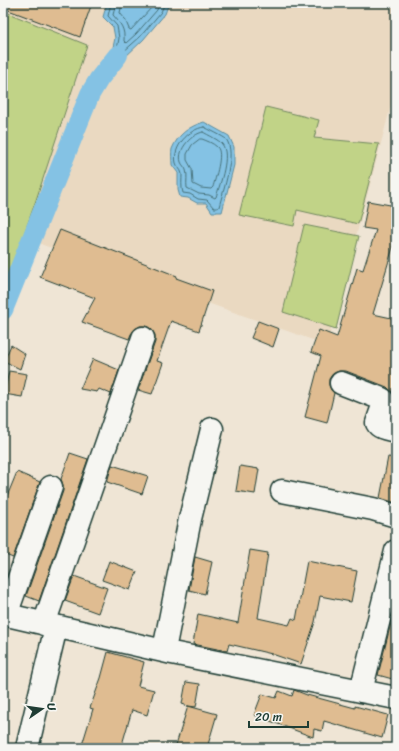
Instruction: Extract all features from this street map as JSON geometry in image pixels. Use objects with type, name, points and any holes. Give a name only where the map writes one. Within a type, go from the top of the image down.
[{"type":"street","points":[[27,748],[50,625],[143,338]]},
{"type":"street","points":[[341,383],[382,399],[384,402],[377,423],[382,428],[396,431]]},
{"type":"street","points":[[164,650],[190,519],[212,429]]},
{"type":"street","points":[[51,487],[5,614],[172,653],[396,698]]},
{"type":"street","points":[[282,491],[373,509],[396,516]]},
{"type":"street","points":[[361,691],[396,551]]},
{"type":"shaded area","points":[[3,3],[396,3],[396,72],[393,98],[327,345],[43,245],[3,223]]},
{"type":"green space","points":[[3,11],[87,45],[36,200],[3,294]]},
{"type":"green space","points":[[266,107],[319,120],[314,138],[379,144],[358,224],[297,210],[294,226],[239,215]]},
{"type":"green space","points":[[304,225],[359,236],[336,329],[283,312]]},
{"type":"water","points":[[107,3],[169,3],[165,14],[143,40],[123,59],[112,52],[115,38],[113,27],[103,17]]},
{"type":"water","points":[[204,122],[229,136],[234,147],[234,165],[222,212],[212,212],[206,203],[197,203],[188,198],[180,197],[178,190],[178,173],[172,165],[172,149],[178,139],[189,128]]},
{"type":"building","points":[[3,3],[92,3],[80,37],[3,8]]},
{"type":"building","points":[[368,201],[396,206],[396,237],[373,314],[396,319],[396,398],[387,387],[346,371],[339,371],[333,374],[329,379],[329,385],[334,393],[327,423],[305,417],[321,356],[311,352],[319,330],[337,337],[357,268],[363,270],[376,230],[363,228]]},
{"type":"building","points":[[60,230],[177,276],[176,278],[212,291],[199,331],[171,321],[157,361],[163,363],[152,394],[138,390],[155,342],[155,335],[152,330],[147,326],[140,326],[135,329],[129,339],[82,322],[95,298],[40,277]]},
{"type":"building","points":[[258,321],[279,329],[273,347],[251,338]]},
{"type":"building","points":[[11,345],[25,354],[20,369],[4,361]]},
{"type":"building","points":[[93,359],[119,370],[111,394],[99,389],[97,392],[80,389]]},
{"type":"building","points":[[9,371],[27,374],[22,397],[4,394]]},
{"type":"building","points":[[70,453],[88,459],[39,601],[26,596],[63,491],[61,479]]},
{"type":"building","points":[[388,457],[396,458],[396,503],[380,498]]},
{"type":"building","points":[[112,465],[148,476],[142,494],[107,482]]},
{"type":"building","points":[[240,466],[259,469],[255,494],[236,491]]},
{"type":"building","points":[[17,472],[40,482],[13,558],[3,554],[3,506]]},
{"type":"building","points":[[250,550],[268,553],[258,618],[289,625],[292,618],[296,620],[307,561],[357,571],[351,602],[320,596],[315,622],[301,664],[272,654],[229,644],[227,651],[193,644],[198,614],[238,623]]},
{"type":"building","points":[[195,557],[212,562],[205,594],[189,590]]},
{"type":"building","points":[[109,561],[137,572],[130,590],[102,580]]},
{"type":"building","points":[[74,576],[107,588],[98,613],[65,601]]},
{"type":"building","points":[[396,603],[396,680],[378,675]]},
{"type":"building","points":[[108,652],[144,662],[138,686],[154,690],[147,715],[132,710],[121,748],[90,748],[82,745],[93,709],[90,708],[101,678]]},
{"type":"building","points":[[186,682],[200,684],[196,707],[182,704]]},
{"type":"building","points":[[294,690],[355,708],[355,706],[388,715],[382,738],[324,721],[322,731],[314,729],[313,737],[254,715],[262,694],[276,698],[279,691],[292,696]]},
{"type":"building","points":[[188,706],[217,714],[207,748],[175,748]]},
{"type":"waterway","points":[[3,310],[90,94],[99,79],[118,55]]}]
